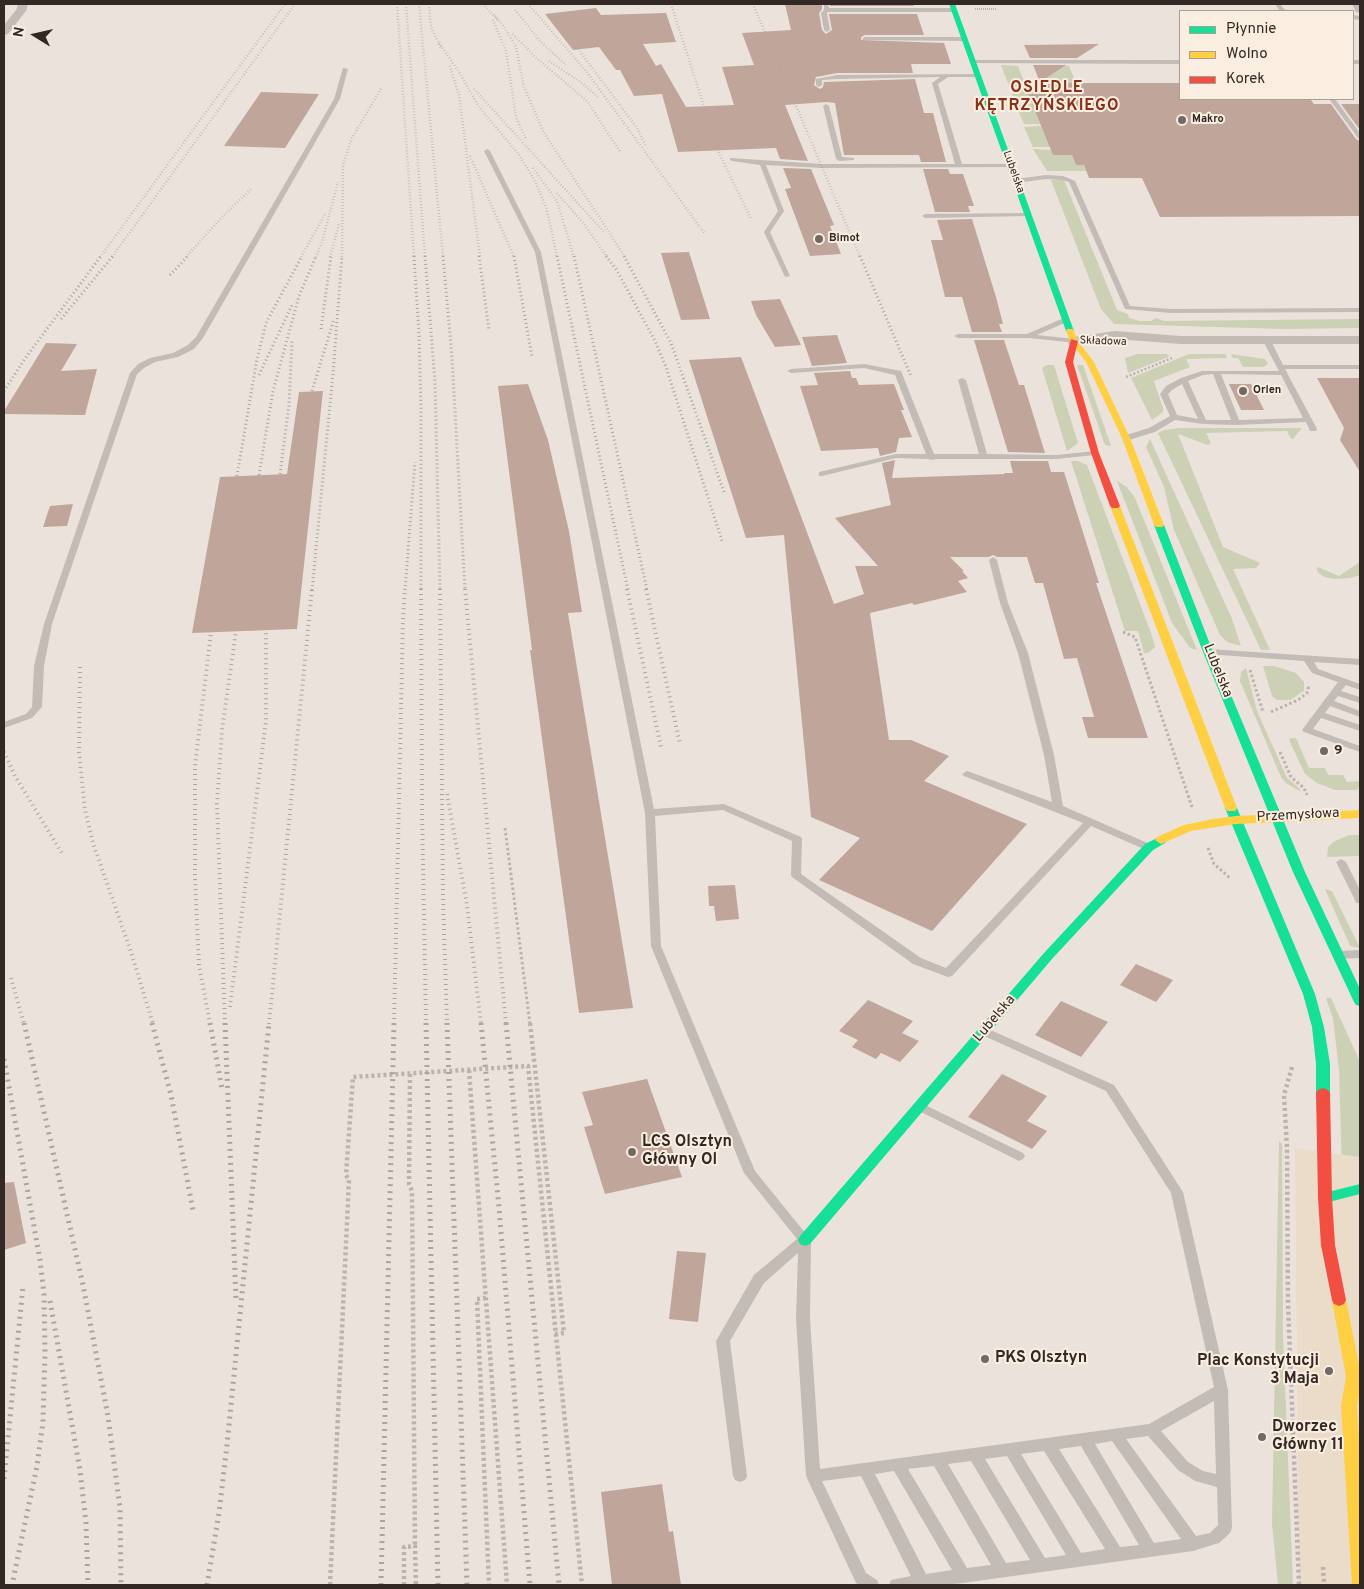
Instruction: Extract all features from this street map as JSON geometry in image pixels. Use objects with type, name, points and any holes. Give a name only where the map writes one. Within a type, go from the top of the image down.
[{"type":"street","points":[[4,32],[21,11],[23,4]]},
{"type":"street","points":[[1357,4],[1360,10]]},
{"type":"street","name":"Lubelska","points":[[953,7],[1074,341],[1090,362],[1126,438],[1208,652],[1299,872],[1360,1002]]},
{"type":"street","name":"Składowa","points":[[1074,341],[1119,344],[1181,340],[1360,340]]},
{"type":"street","name":"Lubelska","points":[[1074,341],[1069,362],[1095,453],[1236,820],[1308,994],[1318,1028],[1323,1064],[1325,1198]]},
{"type":"street","name":"Przemysłowa","points":[[1236,820],[1360,814]]},
{"type":"street","name":"Lubelska","points":[[805,1240],[1048,956],[1149,847],[1170,835],[1188,828],[1236,820]]},
{"type":"street","points":[[1360,1189],[1325,1198],[1328,1245],[1354,1377],[1360,1389]]},
{"type":"street","points":[[1354,1377],[1349,1406],[1360,1585]]},
{"type":"lane","points":[[827,30],[824,13],[826,7],[953,7]]},
{"type":"lane","points":[[865,39],[965,39]]},
{"type":"lane","points":[[973,62],[1179,62]]},
{"type":"lane","points":[[4,725],[29,716],[37,707],[39,666],[48,624],[134,373],[141,366],[153,360],[175,355],[191,347],[199,338],[337,99],[345,69]]},
{"type":"lane","points":[[819,85],[819,79],[837,76],[978,75]]},
{"type":"lane","points":[[947,76],[935,83],[958,162]]},
{"type":"lane","points":[[1333,100],[1360,137]]},
{"type":"lane","points":[[826,106],[839,159],[958,162],[1010,166]]},
{"type":"lane","points":[[487,152],[538,252],[650,813],[656,946],[750,1174],[805,1240],[803,1318],[813,1476],[861,1578],[872,1585]]},
{"type":"lane","points":[[732,158],[762,163],[822,166],[958,162]]},
{"type":"lane","points":[[762,163],[781,211],[767,232],[787,276]]},
{"type":"lane","points":[[1016,181],[1046,177],[1063,178],[1072,181],[1127,308],[1171,311],[1360,310]]},
{"type":"lane","points":[[925,216],[1028,214]]},
{"type":"lane","points":[[1029,336],[1066,319]]},
{"type":"lane","points":[[958,336],[1029,336],[1074,341]]},
{"type":"lane","points":[[1267,341],[1313,429]]},
{"type":"lane","points":[[791,371],[864,366],[898,373],[932,458]]},
{"type":"lane","points":[[1174,417],[1164,394],[1169,388],[1202,373],[1360,367]]},
{"type":"lane","points":[[1216,372],[1236,423]]},
{"type":"lane","points":[[962,380],[984,457]]},
{"type":"lane","points":[[1184,380],[1203,422]]},
{"type":"lane","points":[[1126,438],[1152,430],[1174,417],[1203,422],[1236,423],[1308,420]]},
{"type":"lane","points":[[822,474],[896,456],[932,458],[1056,457],[1095,453]]},
{"type":"lane","points":[[994,560],[1004,603],[1023,653],[1049,755],[1058,808]]},
{"type":"lane","points":[[1208,652],[1360,662]]},
{"type":"lane","points":[[1306,658],[1314,671],[1360,687]]},
{"type":"lane","points":[[1344,681],[1307,730],[1360,749]]},
{"type":"lane","points":[[1336,692],[1360,700]]},
{"type":"lane","points":[[1328,702],[1360,714]]},
{"type":"lane","points":[[1319,714],[1360,728]]},
{"type":"lane","points":[[967,774],[1058,808],[1149,847]]},
{"type":"lane","points":[[650,813],[724,807],[797,839],[796,875],[917,961],[948,974],[1090,821]]},
{"type":"lane","points":[[1341,862],[1360,900]]},
{"type":"lane","points":[[1338,955],[1360,954]]},
{"type":"lane","points":[[896,1585],[1193,1544],[1214,1538],[1225,1528],[1221,1390],[1177,1192],[1110,1088],[985,1031]]},
{"type":"lane","points":[[920,1107],[1019,1156]]},
{"type":"lane","points":[[740,1476],[723,1341],[759,1279],[805,1240]]},
{"type":"lane","points":[[813,1476],[1151,1430],[1221,1390]]},
{"type":"lane","points":[[1151,1430],[1183,1466],[1200,1477],[1223,1482]]},
{"type":"lane","points":[[1115,1435],[1193,1544]]},
{"type":"lane","points":[[1084,1439],[1150,1550]]},
{"type":"lane","points":[[1048,1444],[1116,1554]]},
{"type":"lane","points":[[1010,1449],[1077,1560]]},
{"type":"lane","points":[[975,1454],[1041,1565]]},
{"type":"lane","points":[[938,1459],[1002,1570]]},
{"type":"lane","points":[[897,1464],[963,1576]]},
{"type":"lane","points":[[865,1469],[922,1582]]},
{"type":"path","points":[[1126,377],[1178,356]]},
{"type":"path","points":[[1123,632],[1135,637],[1191,805]]},
{"type":"path","points":[[1249,666],[1264,717]]},
{"type":"path","points":[[1271,712],[1298,700],[1307,693],[1309,683],[1306,679]]},
{"type":"path","points":[[1280,751],[1291,777],[1307,793],[1313,792]]},
{"type":"path","points":[[505,828],[532,1038],[564,1333],[555,1334]]},
{"type":"path","points":[[1214,864],[1232,881]]},
{"type":"path","points":[[1295,1059],[1284,1095],[1287,1148],[1288,1303],[1299,1585]]},
{"type":"path","points":[[330,1585],[349,1190],[349,1180],[346,1175],[353,1077],[528,1066],[582,1585]]},
{"type":"path","points":[[469,1070],[507,1585]]},
{"type":"path","points":[[410,1074],[408,1184],[412,1191],[416,1585]]},
{"type":"path","points":[[486,1298],[477,1299],[489,1585]]},
{"type":"path","points":[[404,1585],[404,1547],[415,1546]]},
{"type":"path","points":[[1323,1566],[1324,1585]]},
{"type":"green space","points":[[1001,65],[1018,66],[1027,90],[1044,90],[1046,94],[1028,95],[1031,102],[1015,102]]},
{"type":"green space","points":[[1034,66],[1069,66],[1076,83],[1041,83]]},
{"type":"green space","points":[[1032,104],[1040,124],[1024,124],[1016,105]]},
{"type":"green space","points":[[1041,126],[1050,147],[1033,147],[1024,127]]},
{"type":"green space","points":[[1033,149],[1051,150],[1053,155],[1072,155],[1076,165],[1084,165],[1086,171],[1047,171]]},
{"type":"green space","points":[[1051,180],[1064,180],[1117,310],[1128,314],[1129,318],[1140,321],[1151,321],[1156,318],[1164,321],[1360,319],[1360,328],[1283,329],[1114,324],[1101,309]]},
{"type":"green space","points":[[1137,354],[1169,355],[1128,373],[1125,358]]},
{"type":"green space","points":[[1189,354],[1225,354],[1227,358],[1186,359],[1190,367],[1154,381],[1163,412],[1152,420],[1131,378]]},
{"type":"green space","points":[[1231,354],[1265,359],[1268,364],[1263,367],[1243,367],[1238,358],[1233,358]]},
{"type":"green space","points":[[1047,365],[1054,365],[1078,443],[1067,451],[1042,368]]},
{"type":"green space","points":[[1077,365],[1083,365],[1111,446],[1105,445]]},
{"type":"green space","points":[[1178,428],[1302,428],[1293,439],[1291,439],[1287,431],[1206,433],[1211,443],[1208,445],[1178,434],[1223,547],[1260,563],[1256,568],[1233,569],[1270,650],[1261,650],[1158,433]]},
{"type":"green space","points":[[1150,439],[1232,619],[1241,646],[1227,642],[1220,635],[1174,530],[1164,487],[1146,447]]},
{"type":"green space","points":[[1071,461],[1078,461],[1087,465],[1151,633],[1155,647],[1148,653],[1144,653],[1138,631],[1125,631]]},
{"type":"green space","points":[[1117,481],[1127,487],[1135,498],[1197,650],[1190,648],[1172,623]]},
{"type":"green space","points":[[1360,562],[1360,575],[1351,578],[1334,579],[1325,577],[1318,573],[1317,569],[1318,567],[1339,576]]},
{"type":"green space","points":[[1263,666],[1274,666],[1296,673],[1304,682],[1304,691],[1290,700],[1277,700],[1272,696]]},
{"type":"green space","points":[[1246,668],[1257,711],[1287,778],[1301,792],[1286,783],[1281,777],[1240,681],[1241,672]]},
{"type":"green space","points":[[1296,738],[1309,768],[1325,768],[1328,775],[1343,775],[1347,782],[1360,781],[1360,787],[1357,790],[1335,790],[1317,783],[1305,774],[1289,740]]},
{"type":"green space","points":[[1349,835],[1360,835],[1360,856],[1327,857],[1328,847],[1333,842]]},
{"type":"green space","points":[[1325,889],[1332,891],[1360,948],[1350,946]]},
{"type":"green space","points":[[1326,998],[1331,998],[1360,1062],[1360,1174],[1342,1173],[1339,1069],[1333,1019]]},
{"type":"green space","points":[[1279,1141],[1282,1144],[1283,1334],[1293,1585],[1278,1585],[1272,1524]]},
{"type":"shaded area","name":"Plac Konstytucji 3 Maja","points":[[1295,1148],[1360,1157],[1360,1585],[1299,1585]]},
{"type":"building","points":[[785,4],[822,4],[822,9],[819,13],[822,30],[826,34],[832,30],[829,14],[917,14],[924,35],[865,35],[861,37],[861,40],[944,43],[951,64],[911,64],[913,73],[837,73],[816,77],[814,85],[820,89],[823,87],[824,82],[915,79],[924,113],[933,113],[946,162],[921,162],[919,155],[844,155],[835,103],[827,102],[785,105],[808,161],[780,159],[776,148],[678,152],[662,94],[634,96],[620,70],[616,70],[599,47],[573,50],[545,14],[596,8],[601,15],[666,13],[676,42],[643,44],[656,66],[661,64],[686,107],[734,105],[722,67],[754,65],[742,33],[791,30]]},
{"type":"building","points":[[830,4],[913,4],[914,6],[830,6]]},
{"type":"building","points":[[1099,44],[1077,58],[1030,58],[1024,45]]},
{"type":"building","points":[[1033,65],[1066,65],[1040,82]]},
{"type":"building","points":[[1041,83],[1179,83],[1179,100],[1311,100],[1314,104],[1331,104],[1356,139],[1360,141],[1360,216],[1160,217],[1142,178],[1089,178],[1084,165],[1076,165],[1072,155],[1053,155],[1028,94],[1046,94]]},
{"type":"building","points":[[261,92],[319,94],[285,148],[224,146]]},
{"type":"building","points":[[1341,104],[1360,104],[1360,130]]},
{"type":"building","points":[[783,168],[811,169],[834,225],[830,226],[841,254],[810,256],[785,189],[791,188]]},
{"type":"building","points":[[923,169],[948,169],[950,174],[963,174],[974,206],[968,206],[970,212],[935,212]]},
{"type":"building","points":[[972,219],[996,297],[1003,324],[999,324],[1002,332],[972,332],[962,297],[945,297],[931,240],[943,240],[937,220]]},
{"type":"building","points":[[689,252],[710,319],[681,320],[661,253]]},
{"type":"building","points":[[780,299],[801,345],[775,347],[756,315],[751,301]]},
{"type":"building","points":[[837,335],[847,363],[812,366],[802,337]]},
{"type":"building","points":[[974,340],[1004,340],[1019,385],[1024,385],[1045,453],[1008,452]]},
{"type":"building","points":[[46,343],[77,344],[61,371],[97,369],[85,415],[4,414],[4,411]]},
{"type":"building","points":[[741,357],[834,604],[864,594],[855,566],[878,566],[835,518],[891,505],[882,463],[895,460],[892,478],[1013,473],[1010,461],[1048,461],[1051,472],[1064,472],[1099,583],[1096,583],[1148,738],[1088,738],[1082,717],[1094,717],[1077,658],[1064,659],[1043,583],[1035,583],[1027,557],[997,557],[993,555],[989,557],[950,557],[964,571],[962,571],[968,578],[958,581],[967,592],[870,613],[889,740],[911,740],[949,756],[924,781],[1027,824],[932,931],[819,880],[860,838],[811,817],[784,535],[746,538],[689,360]]},
{"type":"building","points":[[850,371],[852,378],[856,378],[859,385],[894,384],[904,410],[901,410],[912,437],[899,438],[896,452],[880,456],[878,448],[821,451],[800,386],[818,385],[814,373]]},
{"type":"building","points":[[1317,378],[1360,378],[1360,472],[1340,440],[1344,428]]},
{"type":"building","points":[[528,384],[548,440],[569,531],[582,612],[568,613],[633,1008],[579,1013],[530,650],[532,650],[498,386]]},
{"type":"building","name":"Orlen","points":[[1229,384],[1251,384],[1264,410],[1241,410]]},
{"type":"building","points":[[323,391],[297,629],[192,633],[220,477],[287,474],[299,392]]},
{"type":"building","points":[[73,504],[67,526],[43,527],[50,506]]},
{"type":"building","points":[[735,885],[739,919],[716,921],[714,906],[709,906],[708,886]]},
{"type":"building","points":[[1136,964],[1173,980],[1156,1002],[1120,985]]},
{"type":"building","points":[[868,1000],[913,1021],[902,1033],[919,1041],[900,1062],[881,1053],[876,1059],[852,1047],[858,1040],[839,1031]]},
{"type":"building","points":[[1061,1001],[1108,1022],[1081,1057],[1035,1035]]},
{"type":"building","points":[[1002,1074],[1047,1096],[1027,1121],[1047,1131],[1032,1149],[968,1117]]},
{"type":"building","name":"LCS Olsztyn Główny Ol","points":[[647,1079],[682,1177],[605,1194],[584,1127],[593,1125],[582,1092]]},
{"type":"building","points":[[14,1182],[26,1243],[4,1250],[4,1183]]},
{"type":"building","points":[[677,1251],[706,1253],[698,1322],[669,1319]]},
{"type":"building","points":[[662,1484],[669,1532],[673,1531],[681,1585],[612,1585],[601,1492]]},
{"type":"railway","points":[[100,257],[285,4]]},
{"type":"railway","points":[[112,257],[295,4]]},
{"type":"railway","points":[[397,4],[414,257]]},
{"type":"railway","points":[[406,4],[425,257]]},
{"type":"railway","points":[[419,4],[443,257]]},
{"type":"railway","points":[[429,4],[431,27],[441,48]]},
{"type":"railway","points":[[483,4],[498,20]]},
{"type":"railway","points":[[528,4],[586,71],[705,234]]},
{"type":"railway","points":[[671,4],[719,153],[751,219]]},
{"type":"railway","points":[[753,4],[860,257]]},
{"type":"railway","points":[[515,10],[540,41],[566,65]]},
{"type":"railway","points":[[495,16],[505,28],[516,47],[524,87],[543,131],[625,257]]},
{"type":"railway","points":[[493,20],[506,51],[516,117],[526,139]]},
{"type":"railway","points":[[513,34],[534,56],[587,101],[621,153]]},
{"type":"railway","points":[[439,43],[459,72],[479,107],[520,156],[536,183],[547,210],[557,257]]},
{"type":"railway","points":[[578,49],[637,128],[646,146]]},
{"type":"railway","points":[[549,61],[582,83],[599,98]]},
{"type":"railway","points":[[450,66],[459,95],[480,257]]},
{"type":"railway","points":[[342,257],[343,165],[352,138],[382,87]]},
{"type":"railway","points":[[474,89],[604,232]]},
{"type":"railway","points":[[470,156],[514,257]]},
{"type":"railway","points":[[533,168],[557,201],[574,257]]},
{"type":"railway","points":[[316,257],[322,242],[338,182]]},
{"type":"railway","points":[[186,257],[224,215],[252,188]]},
{"type":"railway","points":[[557,193],[584,224],[607,257]]},
{"type":"railway","points":[[301,257],[325,214]]},
{"type":"railway","points":[[330,257],[339,224]]},
{"type":"railway","points":[[4,391],[24,360],[101,256]]},
{"type":"railway","points":[[61,319],[113,256]]},
{"type":"railway","points":[[170,275],[188,256]]},
{"type":"railway","points":[[237,476],[257,359],[266,323],[302,256]]},
{"type":"railway","points":[[259,475],[273,391],[299,296],[316,256]]},
{"type":"railway","points":[[321,329],[331,256]]},
{"type":"railway","points":[[312,590],[333,374],[342,256]]},
{"type":"railway","points":[[414,256],[421,408],[421,589]]},
{"type":"railway","points":[[425,256],[435,382],[440,590]]},
{"type":"railway","points":[[443,256],[452,357],[465,590]]},
{"type":"railway","points":[[479,256],[489,330]]},
{"type":"railway","points":[[514,256],[532,357]]},
{"type":"railway","points":[[557,256],[628,590]]},
{"type":"railway","points":[[574,256],[647,590]]},
{"type":"railway","points":[[606,256],[616,269],[655,341],[666,367],[722,541]]},
{"type":"railway","points":[[624,256],[671,343],[724,492]]},
{"type":"railway","points":[[860,256],[911,376]]},
{"type":"railway","points":[[259,375],[292,305]]},
{"type":"railway","points":[[312,391],[334,319]]},
{"type":"railway","points":[[280,474],[289,405],[292,341]]},
{"type":"railway","points":[[405,590],[415,462]]},
{"type":"railway","points":[[269,1024],[312,589]]},
{"type":"railway","points":[[394,1024],[405,589]]},
{"type":"railway","points":[[421,589],[422,810],[426,1024]]},
{"type":"railway","points":[[440,589],[443,898],[447,1024]]},
{"type":"railway","points":[[465,589],[506,1024]]},
{"type":"railway","points":[[627,589],[661,747]]},
{"type":"railway","points":[[646,589],[680,744]]},
{"type":"railway","points":[[230,1007],[266,721],[266,630]]},
{"type":"railway","points":[[225,1024],[217,804],[222,730],[236,631]]},
{"type":"railway","points":[[210,1024],[199,965],[195,880],[195,766],[211,632]]},
{"type":"railway","points":[[80,667],[79,752],[85,810],[93,843],[131,952],[153,1024]]},
{"type":"railway","points":[[4,752],[15,776],[63,855]]},
{"type":"railway","points":[[447,794],[467,905],[481,1024]]},
{"type":"railway","points":[[11,978],[24,1024]]},
{"type":"railway","points":[[24,1023],[83,1285],[108,1416],[120,1508],[121,1585]]},
{"type":"railway","points":[[152,1023],[171,1095],[193,1210]]},
{"type":"railway","points":[[210,1023],[222,1089]]},
{"type":"railway","points":[[225,1023],[236,1299]]},
{"type":"railway","points":[[207,1585],[219,1513],[227,1445],[269,1023]]},
{"type":"railway","points":[[381,1585],[394,1023]]},
{"type":"railway","points":[[426,1023],[438,1585]]},
{"type":"railway","points":[[447,1023],[467,1585]]},
{"type":"railway","points":[[481,1023],[499,1208],[530,1585]]},
{"type":"railway","points":[[506,1023],[559,1585]]},
{"type":"railway","points":[[4,1059],[40,1260],[44,1294],[45,1353],[43,1422],[37,1466],[12,1585]]},
{"type":"railway","points":[[4,1479],[23,1286]]},
{"type":"railway","points":[[50,1301],[80,1470],[86,1523],[88,1585]]},
{"type":"traffic: fast","points":[[952,4],[1070,331]]},
{"type":"traffic: fast","points":[[1159,525],[1208,652],[1299,872],[1360,1002]]},
{"type":"traffic: fast","points":[[1231,808],[1309,994],[1318,1027],[1323,1064],[1323,1093]]},
{"type":"traffic: fast","points":[[805,1240],[1048,956],[1149,847],[1161,840]]},
{"type":"traffic: fast","points":[[1325,1198],[1360,1189]]},
{"type":"traffic: slow","points":[[1070,331],[1074,341],[1090,362],[1126,438],[1159,525]]},
{"type":"traffic: slow","points":[[1115,506],[1231,808]]},
{"type":"traffic: slow","points":[[1161,840],[1188,828],[1213,823],[1236,820],[1360,814]]},
{"type":"traffic: slow","points":[[1339,1300],[1354,1377],[1360,1389]]},
{"type":"traffic: slow","points":[[1354,1377],[1349,1406],[1360,1585]]},
{"type":"traffic: jam","points":[[1074,341],[1069,362],[1095,453],[1115,506]]},
{"type":"traffic: jam","points":[[1323,1093],[1328,1245],[1339,1300]]},
{"type":"place","name":"Makro","points":[[1182,120]]},
{"type":"place","name":"Bimot","points":[[819,239]]},
{"type":"place","name":"Orlen","points":[[1243,391]]},
{"type":"place","name":"9","points":[[1324,751]]},
{"type":"place","name":"LCS Olsztyn Główny Ol","points":[[632,1152]]},
{"type":"place","name":"PKS Olsztyn","points":[[985,1359]]},
{"type":"place","name":"Plac Konstytucji 3 Maja","points":[[1329,1371]]},
{"type":"place","name":"Dworzec Główny 11","points":[[1262,1437]]},
{"type":"district","name":"OSIEDLE KĘTRZYŃSKIEGO","points":[[1047,98]]}]
